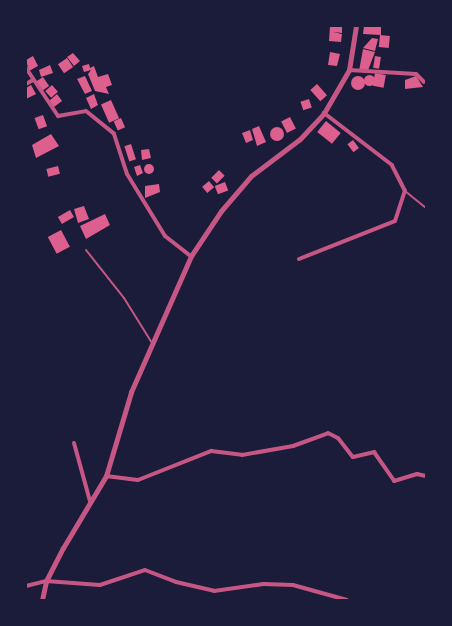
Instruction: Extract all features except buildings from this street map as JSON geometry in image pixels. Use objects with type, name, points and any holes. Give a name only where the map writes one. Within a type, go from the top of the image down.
[{"type":"street","points":[[42,600],[46,581],[106,476],[130,392],[191,256],[221,211],[251,176],[300,139],[324,113],[349,70],[356,26]]},
{"type":"street","points":[[26,68],[58,116],[86,111],[114,134],[128,174],[165,236],[191,256]]},
{"type":"street","points":[[349,70],[416,74],[424,82]]},
{"type":"street","points":[[26,84],[33,80]]},
{"type":"street","points":[[299,259],[395,221],[405,191],[392,165],[324,113]]},
{"type":"street","points":[[106,476],[138,480],[211,452],[242,455],[293,446],[328,433],[338,438],[353,457],[374,452],[394,481],[417,474],[426,476]]},
{"type":"street","points":[[74,443],[90,501]]},
{"type":"street","points":[[26,586],[46,581],[100,585],[145,570],[176,582],[214,591],[264,584],[293,585],[347,600]]},
{"type":"lane","points":[[405,191],[426,208]]},
{"type":"lane","points":[[86,250],[124,298],[152,343]]}]
